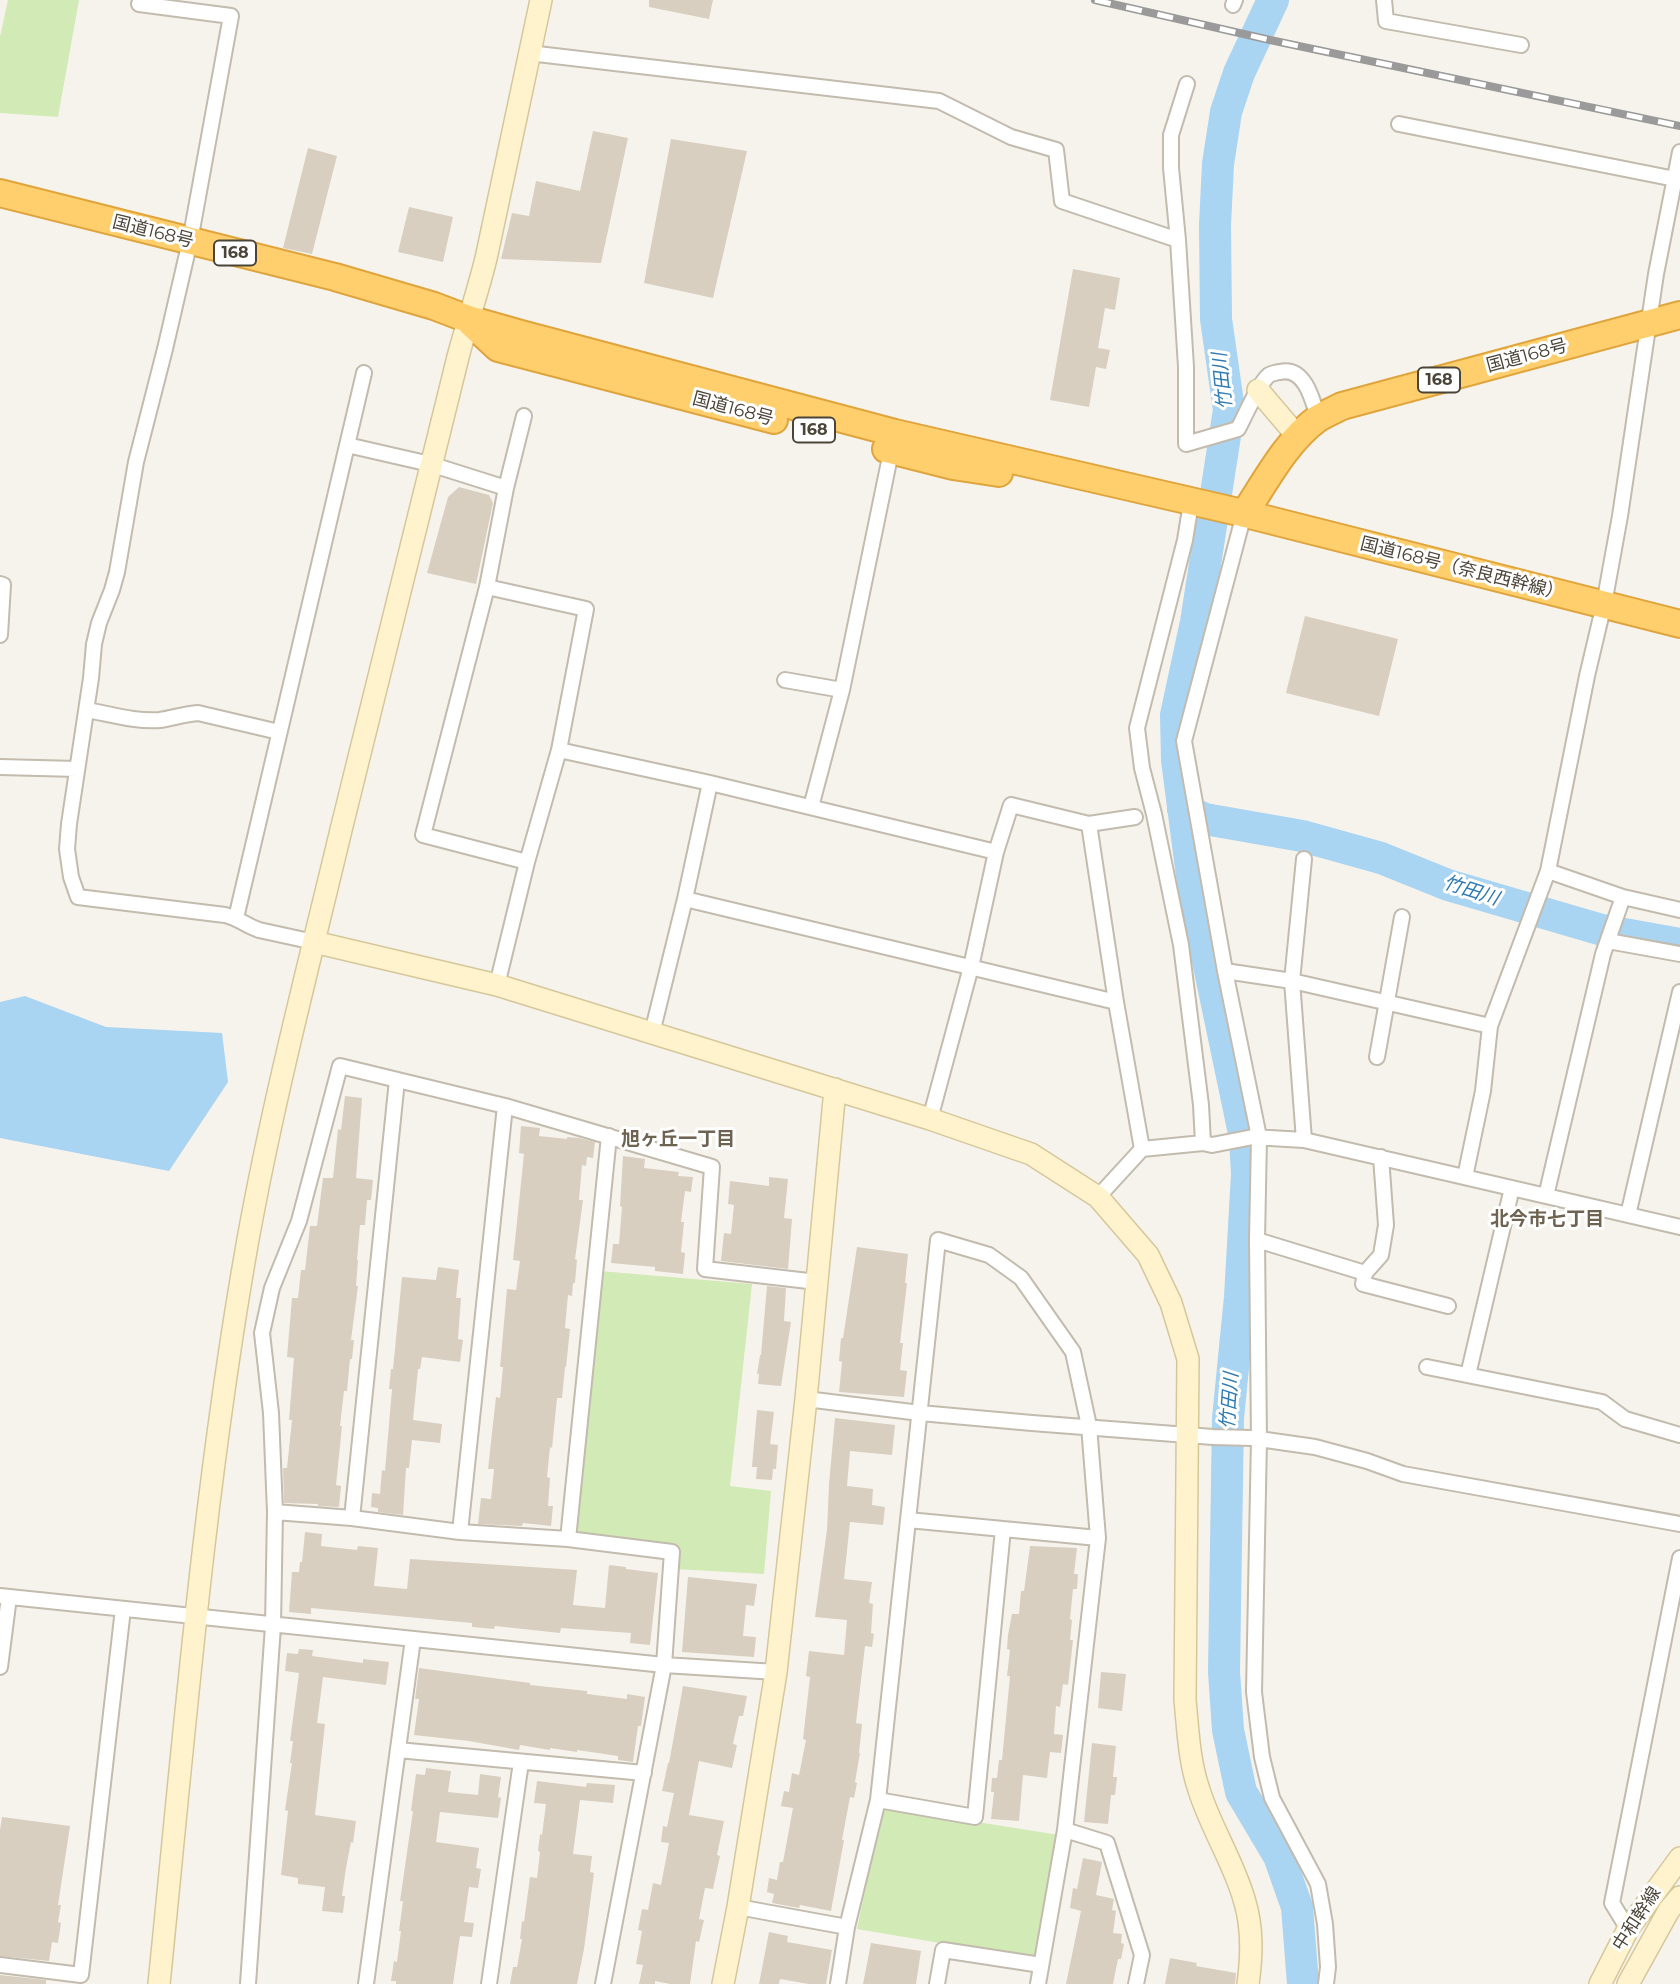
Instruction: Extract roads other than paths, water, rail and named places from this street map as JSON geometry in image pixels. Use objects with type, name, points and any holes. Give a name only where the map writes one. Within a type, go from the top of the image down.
[{"type":"highway","name":"国道168号","points":[[0,193],[335,277],[434,306],[468,319],[498,348],[893,442],[953,466],[1183,501],[1239,513],[1298,437],[1318,418],[1342,406],[1680,315]]},
{"type":"highway","name":"国道168号（奈良西幹線）","points":[[1239,513],[1680,624]]},
{"type":"street","points":[[159,1984],[196,1616],[228,1360],[247,1245],[268,1138],[430,464],[468,319],[479,289],[541,0]]},
{"type":"street","points":[[1384,0],[1385,21],[1521,45]]},
{"type":"street","points":[[139,4],[231,16],[190,241],[136,462],[117,572],[94,644],[67,849],[71,877],[78,897],[236,918],[250,928],[497,985],[930,1119],[1031,1154],[1098,1197],[1148,1255],[1171,1303],[1188,1359],[1185,1700],[1190,1755],[1211,1824],[1245,1900],[1252,1943],[1248,1984]]},
{"type":"street","points":[[529,53],[939,101],[1011,137],[1056,150],[1062,201],[1178,240]]},
{"type":"street","points":[[1187,84],[1171,135],[1171,168],[1186,368],[1186,444],[1238,429],[1269,374],[1284,370],[1298,376],[1309,390],[1318,418]]},
{"type":"street","points":[[1399,124],[1675,179]]},
{"type":"street","points":[[1465,1177],[1483,1091],[1490,1026],[1548,871],[1604,604],[1656,274],[1680,152]]},
{"type":"street","points":[[236,918],[364,373]]},
{"type":"street","points":[[1258,390],[1298,437]]},
{"type":"street","points":[[524,416],[486,587],[423,835],[527,862]]},
{"type":"street","points":[[811,807],[842,690],[893,442]]},
{"type":"street","points":[[347,445],[430,464],[506,488]]},
{"type":"street","points":[[1183,501],[1185,540],[1137,728],[1142,768],[1181,945],[1207,1144]]},
{"type":"street","points":[[1239,513],[1184,741],[1256,1137],[1254,1692],[1262,1757],[1272,1798],[1318,1884],[1325,1924],[1328,1967],[1326,1984]]},
{"type":"street","points":[[0,584],[3,585],[0,635]]},
{"type":"street","points":[[486,587],[586,609],[559,750],[527,862],[497,985]]},
{"type":"street","points":[[785,680],[842,690]]},
{"type":"street","points":[[87,710],[158,720],[198,713],[279,732]]},
{"type":"street","points":[[559,750],[710,783],[996,852]]},
{"type":"street","points":[[0,767],[77,769]]},
{"type":"street","points":[[652,1033],[710,783]]},
{"type":"street","points":[[930,1119],[971,967],[996,852],[1011,805],[1089,824],[1135,817]]},
{"type":"street","points":[[1089,824],[1115,1002],[1142,1150]]},
{"type":"street","points":[[1304,859],[1292,981],[1304,1140]]},
{"type":"street","points":[[1548,871],[1623,897],[1680,910]]},
{"type":"street","points":[[1546,1196],[1603,954],[1623,897]]},
{"type":"street","points":[[685,899],[1115,1002]]},
{"type":"street","points":[[1377,1057],[1402,917]]},
{"type":"street","points":[[1608,941],[1680,954]]},
{"type":"street","points":[[1225,971],[1292,981],[1490,1026]]},
{"type":"street","points":[[1628,1214],[1680,992]]},
{"type":"street","points":[[247,1984],[273,1626],[275,1512],[271,1413],[262,1333],[272,1288],[299,1221],[340,1066],[505,1106],[712,1167],[705,1269],[817,1282]]},
{"type":"street","points":[[352,1518],[397,1080]]},
{"type":"street","points":[[723,1984],[776,1672],[806,1399],[835,1089]]},
{"type":"street","points":[[460,1532],[505,1106]]},
{"type":"street","points":[[568,1539],[609,1136]]},
{"type":"street","points":[[1098,1197],[1142,1150],[1256,1137],[1304,1140],[1680,1227]]},
{"type":"street","points":[[1381,1157],[1386,1225],[1381,1255],[1365,1273],[1363,1284],[1448,1306]]},
{"type":"street","points":[[1468,1375],[1512,1188]]},
{"type":"street","points":[[838,1984],[847,1927],[878,1800],[938,1240],[989,1255],[1021,1278],[1073,1352],[1089,1426],[1098,1538],[1065,1830],[1038,1984]]},
{"type":"street","points":[[1257,1240],[1365,1273]]},
{"type":"street","points":[[1427,1367],[1602,1402],[1625,1419],[1680,1435]]},
{"type":"street","points":[[806,1399],[920,1413],[1213,1437],[1256,1438],[1315,1447],[1403,1474],[1680,1524]]},
{"type":"street","points":[[275,1512],[352,1518],[460,1532],[568,1539],[672,1552],[664,1665],[603,1984]]},
{"type":"street","points":[[908,1520],[1098,1538]]},
{"type":"street","points":[[878,1800],[975,1817],[1003,1529]]},
{"type":"street","points":[[1628,1928],[1612,1903],[1680,1558]]},
{"type":"street","points":[[0,1667],[4,1597],[664,1665],[776,1672]]},
{"type":"street","points":[[0,1965],[80,1975],[123,1609]]},
{"type":"street","points":[[366,1984],[413,1639]]},
{"type":"street","points":[[398,1750],[644,1773]]},
{"type":"street","points":[[489,1984],[521,1762]]},
{"type":"street","points":[[1065,1830],[1107,1843],[1142,1955],[1136,1984]]},
{"type":"street","name":"中和幹線","points":[[1600,1984],[1628,1928],[1674,1866],[1680,1845]]},
{"type":"street","name":"中和幹線","points":[[1628,1984],[1669,1910],[1680,1897]]},
{"type":"street","points":[[738,1907],[847,1927]]},
{"type":"street","points":[[937,1984],[943,1950],[1041,1965]]},
{"type":"water","points":[[25,996],[106,1027],[222,1033],[228,1082],[169,1171],[0,1138],[0,1002]]},
{"type":"waterway","name":"竹田川","points":[[1273,0],[1239,73],[1226,112],[1218,164],[1215,225],[1216,319],[1229,410],[1196,622],[1176,715],[1177,760],[1195,899],[1245,1138],[1247,1174],[1240,1297],[1228,1418],[1224,1672],[1228,1730],[1241,1792],[1279,1856],[1297,1907],[1303,1984]]},
{"type":"waterway","name":"竹田川","points":[[1183,809],[1205,819],[1302,836],[1381,858],[1448,885],[1602,930],[1680,944]]},
{"type":"railway","points":[[1095,0],[1270,40],[1680,126]]},
{"type":"district","name":"旭ヶ丘一丁目","points":[[678,1139]]},
{"type":"district","name":"北今市七丁目","points":[[1547,1219]]}]
